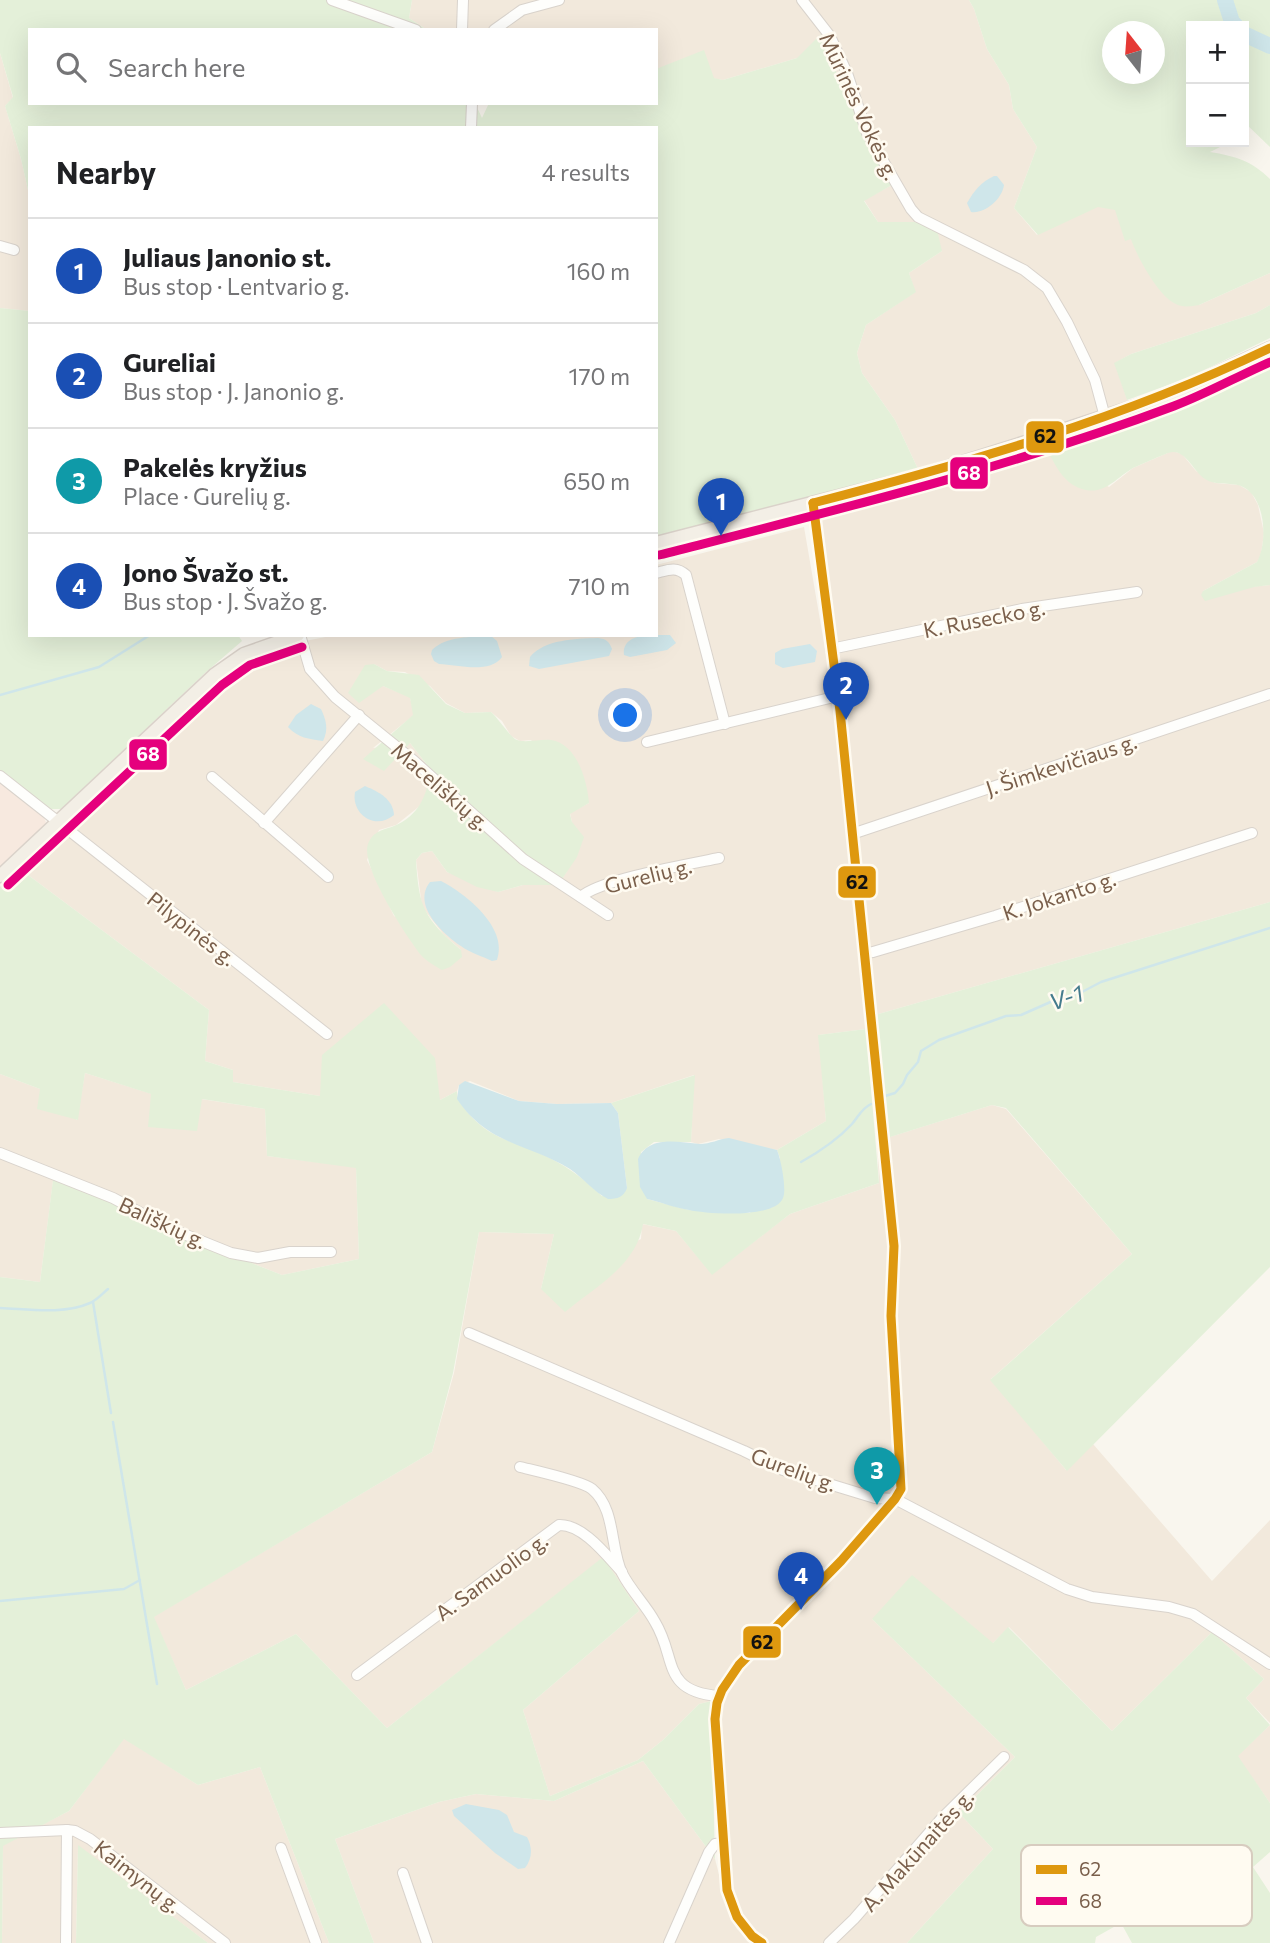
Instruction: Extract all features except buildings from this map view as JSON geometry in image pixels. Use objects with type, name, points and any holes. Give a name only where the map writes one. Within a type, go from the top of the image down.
[{"type":"main road","points":[[658,542],[925,474],[1105,417],[1171,394],[1270,348]]},
{"type":"main road","points":[[0,876],[228,663],[261,647],[293,637]]},
{"type":"street","points":[[332,0],[410,28]]},
{"type":"street","points":[[462,28],[463,0]]},
{"type":"street","points":[[497,28],[522,10],[559,0]]},
{"type":"street","name":"Mūrinės Vokės g.","points":[[802,0],[830,36],[847,73],[867,133],[911,209],[919,217],[1024,270],[1047,288],[1095,380],[1105,417]]},
{"type":"street","points":[[471,126],[472,105]]},
{"type":"street","points":[[0,246],[14,250]]},
{"type":"street","points":[[762,1943],[752,1936],[737,1917],[731,1904],[722,1843],[715,1719],[718,1696],[724,1683],[739,1665],[841,1561],[901,1489],[891,1316],[894,1246],[838,696],[813,503]]},
{"type":"street","points":[[658,573],[673,569],[681,570],[686,575],[725,724]]},
{"type":"street","name":"K. Rusecko g.","points":[[831,649],[1009,612],[1138,592]]},
{"type":"street","name":"Maceliškių g.","points":[[300,637],[306,660],[317,678],[523,859],[608,915]]},
{"type":"street","name":"J. Šimkevičiaus g.","points":[[852,834],[1270,694]]},
{"type":"street","points":[[647,742],[838,696]]},
{"type":"street","points":[[264,823],[359,715]]},
{"type":"street","name":"Pilypinės g.","points":[[0,776],[327,1034]]},
{"type":"street","points":[[212,777],[328,877]]},
{"type":"street","name":"K. Jokanto g.","points":[[864,953],[995,916],[1252,832]]},
{"type":"street","name":"Gurelių g.","points":[[580,897],[590,890],[637,876],[719,858]]},
{"type":"street","name":"Bališkių g.","points":[[0,1153],[113,1199],[169,1228],[231,1253],[258,1258],[290,1252],[331,1252]]},
{"type":"street","name":"Gurelių g.","points":[[469,1333],[783,1470],[875,1498],[895,1499],[1067,1589],[1092,1597],[1169,1608],[1193,1615],[1270,1664]]},
{"type":"street","points":[[520,1467],[590,1488],[606,1510],[622,1572],[656,1622],[670,1667],[692,1692],[718,1696]]},
{"type":"street","name":"A. Samuolio g.","points":[[357,1675],[559,1525],[566,1525],[596,1543],[622,1572]]},
{"type":"street","name":"A. Makūnaitės g.","points":[[829,1943],[854,1919],[942,1818],[1004,1757]]},
{"type":"street","points":[[66,1943],[67,1830]]},
{"type":"street","name":"Kaimynų g.","points":[[0,1833],[67,1830],[90,1839],[225,1943]]},
{"type":"street","points":[[669,1943],[709,1852],[715,1844],[722,1843]]},
{"type":"street","points":[[281,1848],[316,1943]]},
{"type":"street","points":[[402,1873],[427,1943]]},
{"type":"shaded area","points":[[412,0],[969,0],[987,49],[1009,85],[1013,109],[1037,147],[1014,208],[1037,235],[1082,191],[1108,184],[1199,305],[1270,273],[1270,305],[1256,313],[1131,354],[1115,363],[1133,417],[1045,445],[1109,487],[1133,468],[1172,451],[1182,454],[1196,471],[1215,483],[1239,485],[1251,492],[1258,505],[1264,533],[1261,555],[1257,562],[1203,591],[1270,585],[1270,902],[875,1015],[820,524],[823,511],[829,506],[1014,453],[1006,443],[918,469],[895,420],[862,373],[857,353],[866,325],[915,292],[909,273],[942,251],[915,222],[878,222],[864,200],[892,185],[837,74],[797,58],[723,80],[658,69],[658,28],[424,28],[409,18]]},
{"type":"shaded area","points":[[0,53],[13,98],[5,106],[28,190],[28,311],[0,308]]},
{"type":"shaded area","points":[[804,527],[834,701],[866,1029],[819,1035],[826,1121],[777,1150],[719,1139],[698,1144],[691,1142],[694,1075],[611,1103],[557,1104],[519,1101],[470,1081],[459,1085],[457,1091],[440,1100],[320,1096],[233,1082],[233,1070],[205,1061],[209,1010],[20,869],[230,671],[254,656],[284,645],[326,637],[658,637],[658,564]],"holes":[[[374,664],[387,671],[405,672],[430,686],[446,703],[465,713],[491,712],[502,721],[511,736],[520,741],[531,740],[589,803],[570,813],[572,822],[567,871],[558,885],[523,885],[498,892],[447,872],[432,851],[422,853],[416,860],[422,907],[444,935],[461,950],[394,916],[367,860],[379,830],[396,825],[421,805],[427,792],[431,770],[410,743],[373,748],[414,715],[410,697],[383,686]]]},
{"type":"shaded area","points":[[0,783],[46,822],[0,868]]},
{"type":"shaded area","points":[[85,1073],[152,1094],[149,1127],[201,1099],[265,1109],[267,1156],[356,1167],[359,1259],[282,1275],[53,1181],[40,1282],[0,1277],[0,1074],[40,1089],[77,1120]]},
{"type":"shaded area","points":[[992,1105],[1006,1109],[1132,1254],[991,1379],[1066,1470],[1093,1444],[1212,1581],[1270,1520],[1270,1723],[1246,1698],[1264,1679],[1212,1632],[1112,1731],[1009,1627],[993,1643],[872,1619],[1015,1757],[959,1813],[993,1849],[907,1943],[769,1943],[743,1921],[731,1897],[719,1709],[711,1701],[699,1704],[663,1740],[638,1760],[550,1796],[523,1710],[639,1611],[603,1558],[387,1728],[296,1634],[186,1690],[153,1617],[432,1452],[454,1373],[479,1232],[554,1234],[541,1289],[641,1239],[642,1224],[676,1231],[712,1274],[790,1214],[879,1183],[877,1141]]},
{"type":"shaded area","points":[[1270,1725],[1270,1803],[1237,1756]]},
{"type":"shaded area","points":[[124,1738],[198,1785],[260,1767],[329,1943],[208,1943],[78,1846],[76,1943],[2,1943],[3,1845],[69,1811]]},
{"type":"shaded area","points":[[643,1761],[715,1859],[730,1917],[737,1929],[752,1943],[374,1943],[335,1839],[439,1802],[476,1794],[554,1801]]},
{"type":"green space","points":[[0,0],[412,0],[409,18],[424,28],[28,28],[28,105],[476,105],[482,118],[488,105],[658,105],[658,68],[704,50],[714,78],[723,80],[797,58],[821,34],[837,74],[843,74],[861,126],[892,185],[864,201],[878,222],[915,222],[937,230],[942,251],[909,273],[916,292],[866,325],[857,353],[862,373],[895,420],[918,469],[658,535],[658,126],[28,126],[28,190],[5,106],[13,97],[0,53]]},
{"type":"green space","points":[[969,0],[1270,0],[1270,147],[1249,127],[1249,21],[1186,21],[1186,147],[1220,147],[1210,152],[1243,160],[1270,179],[1270,273],[1199,305],[1182,306],[1169,300],[1156,285],[1143,266],[1131,239],[1125,241],[1115,210],[1098,207],[1038,235],[1014,208],[1037,147],[1013,109],[1009,85],[987,49]]},
{"type":"green space","points":[[1270,305],[1270,338],[1190,377],[1127,400],[1114,363],[1131,354],[1256,313]]},
{"type":"green space","points":[[0,308],[28,311],[28,637],[239,637],[242,641],[61,809],[51,809],[0,770]]},
{"type":"green space","points":[[1260,366],[1270,369],[1270,585],[1205,601],[1201,595],[1203,591],[1257,562],[1263,543],[1262,520],[1256,499],[1249,491],[1241,486],[1205,479],[1182,455],[1173,452],[1133,468],[1103,488],[1090,491],[1075,486],[1064,477],[1045,446],[1153,409]]},
{"type":"green space","points":[[374,664],[387,671],[419,675],[446,704],[465,713],[491,712],[517,740],[551,740],[560,743],[574,756],[586,784],[589,803],[570,814],[572,822],[584,837],[577,857],[558,885],[523,885],[498,892],[477,887],[447,872],[432,851],[422,853],[416,860],[419,890],[426,911],[439,929],[461,950],[462,957],[442,970],[423,957],[405,933],[377,884],[367,854],[368,844],[373,836],[403,822],[416,810],[427,788],[431,770],[410,743],[384,771],[363,759],[413,715],[410,698],[383,686],[359,703],[348,693],[365,665]]},
{"type":"green space","points":[[20,869],[209,1010],[205,1061],[233,1070],[233,1082],[320,1096],[322,1055],[384,1003],[435,1058],[440,1100],[457,1091],[463,1106],[485,1129],[556,1161],[602,1196],[627,1188],[618,1113],[611,1103],[695,1075],[691,1142],[654,1142],[641,1152],[647,1199],[689,1210],[750,1213],[780,1158],[777,1150],[826,1121],[818,1035],[866,1029],[879,1183],[790,1214],[712,1275],[676,1231],[643,1224],[639,1239],[624,1263],[565,1312],[541,1289],[554,1234],[479,1232],[453,1373],[432,1452],[154,1617],[186,1690],[296,1634],[387,1728],[603,1557],[639,1611],[523,1710],[550,1796],[638,1760],[663,1740],[699,1704],[711,1701],[715,1859],[643,1761],[554,1801],[476,1794],[439,1802],[335,1839],[374,1943],[329,1943],[260,1767],[198,1785],[124,1739],[69,1811],[3,1846],[0,1943],[0,1277],[40,1282],[53,1180],[117,1204],[170,1231],[282,1275],[359,1259],[356,1168],[267,1156],[265,1109],[202,1099],[197,1131],[148,1127],[151,1094],[85,1073],[78,1120],[37,1109],[40,1089],[0,1074],[0,887]]},
{"type":"green space","points":[[1270,902],[1270,1267],[1067,1471],[990,1380],[1132,1254],[1006,1108],[992,1105],[887,1138],[875,1015]]},
{"type":"green space","points":[[912,1575],[993,1643],[1008,1627],[1112,1731],[1212,1632],[1264,1679],[1246,1698],[1270,1725],[1238,1756],[1270,1803],[1270,1852],[1253,1867],[1270,1893],[1270,1943],[1132,1943],[1123,1926],[1252,1926],[1252,1845],[1021,1845],[1021,1926],[1116,1926],[1096,1937],[1095,1943],[907,1943],[993,1849],[959,1813],[1015,1757],[872,1619]]},
{"type":"green space","points":[[78,1845],[208,1943],[76,1943]]},
{"type":"water","points":[[994,176],[1004,185],[1000,195],[982,211],[971,212],[967,203],[982,184]]},
{"type":"water","points":[[670,635],[676,643],[667,650],[630,657],[624,655],[629,641],[636,637]]},
{"type":"water","points":[[492,637],[497,641],[502,657],[497,662],[482,667],[439,664],[434,661],[432,650],[452,640]]},
{"type":"water","points":[[598,638],[610,644],[612,649],[609,656],[539,669],[529,666],[530,657],[536,651],[552,643]]},
{"type":"water","points":[[810,644],[817,651],[815,662],[783,668],[775,664],[775,653],[782,649]]},
{"type":"water","points":[[311,704],[321,709],[324,717],[326,729],[323,741],[300,736],[288,727],[296,715]]},
{"type":"water","points":[[365,786],[388,800],[394,815],[387,820],[372,821],[361,813],[355,800],[355,792]]},
{"type":"water","points":[[441,881],[462,894],[491,924],[499,948],[497,960],[492,961],[465,948],[446,934],[432,918],[427,909],[425,891],[430,882]]},
{"type":"water","points":[[465,1081],[519,1101],[557,1104],[611,1103],[618,1113],[627,1188],[624,1194],[608,1199],[570,1169],[509,1142],[482,1126],[457,1099],[459,1085]]},
{"type":"water","points":[[729,1138],[777,1150],[784,1188],[783,1198],[777,1205],[754,1212],[725,1213],[684,1209],[647,1199],[640,1187],[638,1159],[643,1151],[657,1143],[704,1144]]},
{"type":"water","points":[[466,1804],[499,1810],[507,1815],[514,1832],[527,1837],[529,1841],[531,1853],[525,1868],[518,1869],[495,1853],[454,1816],[452,1810]]},
{"type":"waterway","points":[[1225,0],[1232,21]]},
{"type":"waterway","points":[[1249,36],[1270,46]]},
{"type":"waterway","points":[[0,695],[99,667],[147,637]]},
{"type":"waterway","name":"V-1","points":[[885,1096],[895,1093],[903,1084],[918,1062],[921,1051],[939,1040],[1006,1016],[1021,1015],[1101,982],[1270,928]]},
{"type":"waterway","name":"V-1","points":[[801,1162],[841,1135],[862,1110],[871,1104]]},
{"type":"waterway","points":[[0,1308],[45,1310],[80,1307],[93,1302],[108,1289]]},
{"type":"waterway","points":[[93,1302],[111,1413]]},
{"type":"waterway","points":[[113,1422],[157,1684]]},
{"type":"waterway","points":[[0,1601],[124,1589],[140,1580]]},
{"type":"transit line","name":"62","points":[[813,503],[1045,437],[1158,396],[1270,348]]},
{"type":"transit line","name":"68","points":[[659,555],[918,488],[1047,450],[1174,406],[1270,362]]},
{"type":"transit line","name":"62","points":[[762,1943],[752,1936],[737,1917],[727,1890],[715,1719],[717,1703],[722,1690],[739,1665],[841,1561],[901,1489],[891,1316],[894,1246],[840,711],[813,503]]},
{"type":"transit line","name":"68","points":[[8,885],[222,685],[250,665],[302,647]]},
{"type":"place","name":"Juliaus Janonio st.","points":[[721,536]]},
{"type":"place","name":"Gureliai","points":[[846,720]]},
{"type":"place","name":"Pakelės kryžius","points":[[877,1505]]},
{"type":"place","name":"Jono Švažo st.","points":[[801,1610]]}]
